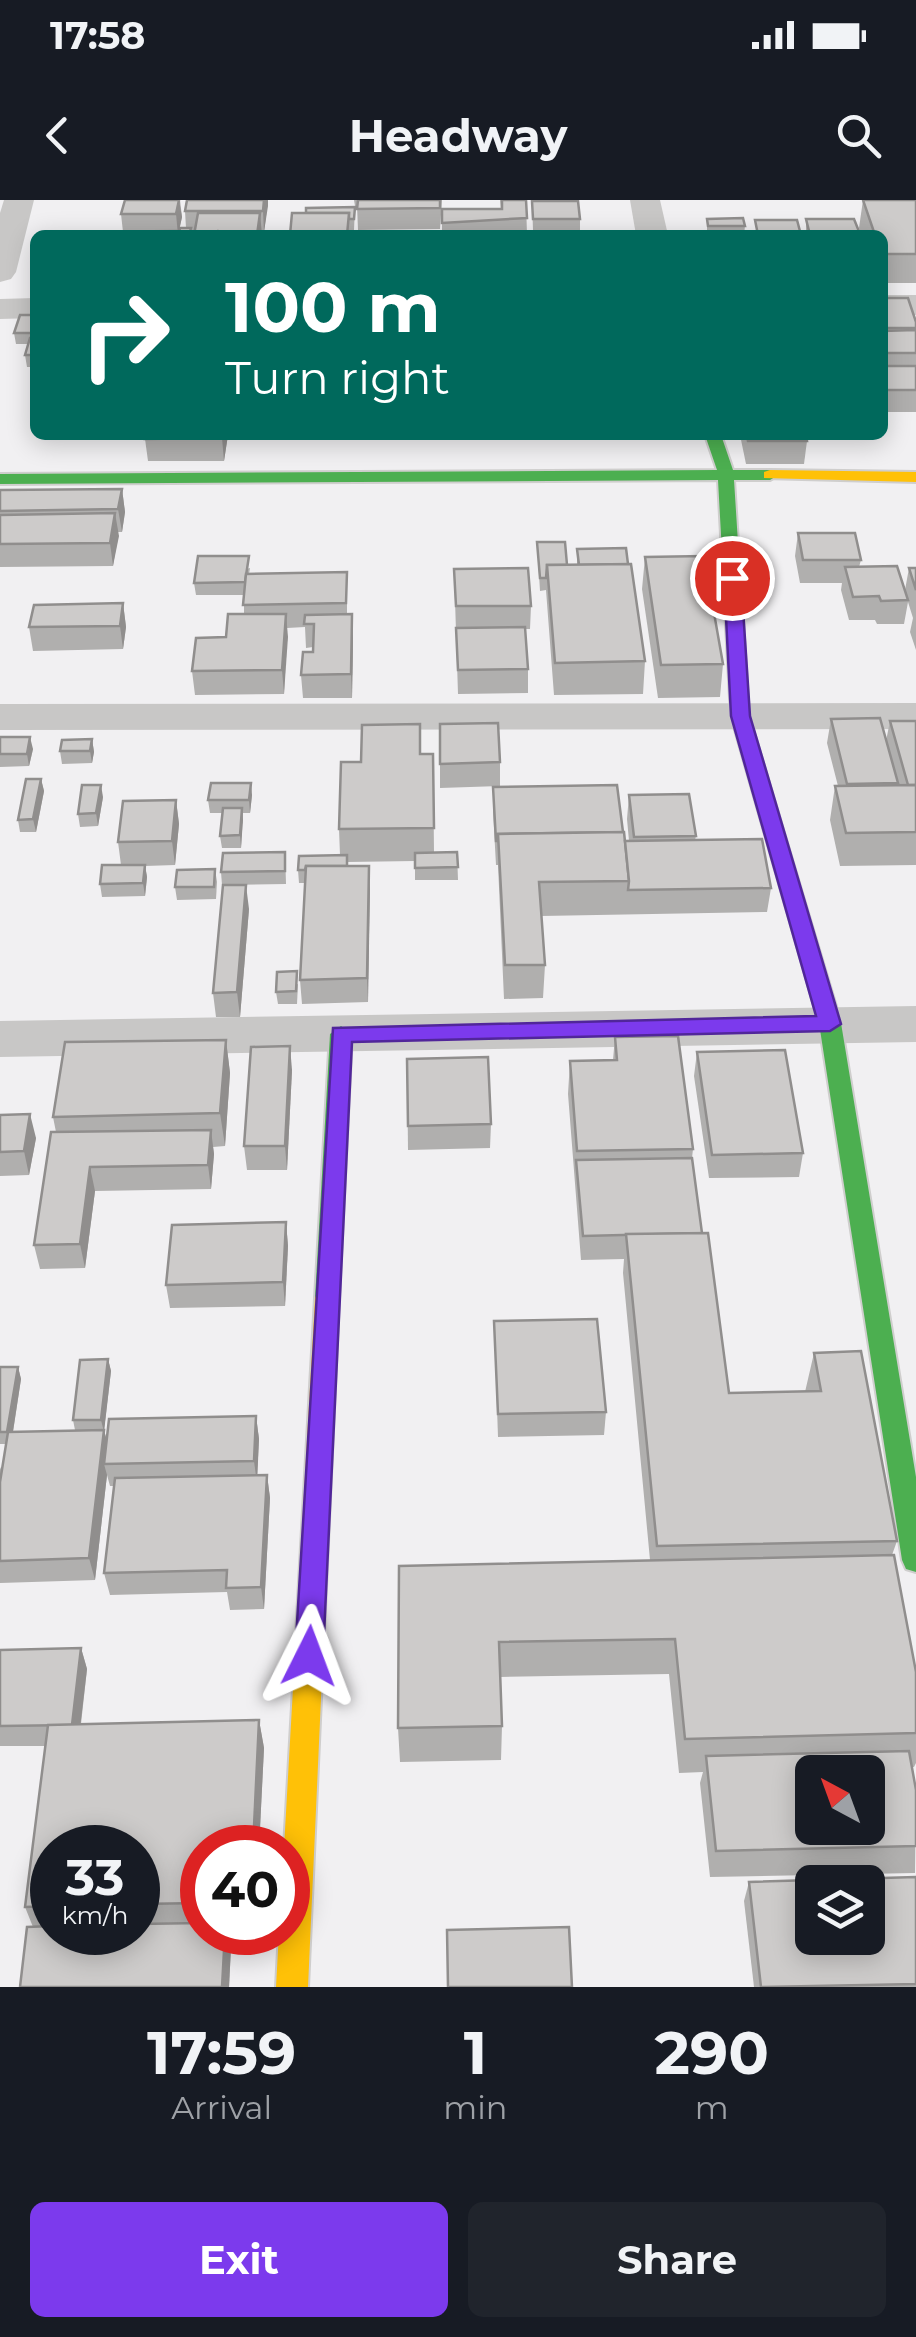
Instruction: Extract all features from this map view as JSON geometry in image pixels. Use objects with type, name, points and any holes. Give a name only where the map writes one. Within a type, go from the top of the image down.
[{"type":"street","points":[[0,272],[20,200]]},
{"type":"street","points":[[644,200],[651,230]]},
{"type":"street","points":[[888,305],[916,305]]},
{"type":"street","points":[[0,308],[30,308]]},
{"type":"street","points":[[715,440],[726,474],[740,716],[830,1024],[916,1560]]},
{"type":"street","points":[[0,479],[726,474],[916,477]]},
{"type":"street","points":[[0,717],[916,716]]},
{"type":"street","points":[[0,1039],[916,1024]]},
{"type":"street","points":[[292,1987],[341,1034]]},
{"type":"building","points":[[125,200],[179,200],[176,214],[121,214]]},
{"type":"building","points":[[187,200],[264,200],[263,211],[185,211]]},
{"type":"building","points":[[358,200],[440,200],[440,208],[357,209]]},
{"type":"building","points":[[502,200],[526,200],[527,218],[442,223],[442,209],[502,209]]},
{"type":"building","points":[[863,200],[916,200],[916,254],[888,254],[888,230],[873,230]]},
{"type":"building","points":[[532,201],[578,201],[580,219],[533,219]]},
{"type":"building","points":[[355,207],[354,219],[349,219],[349,213],[306,213],[306,208]]},
{"type":"building","points":[[198,213],[260,213],[258,230],[195,230]]},
{"type":"building","points":[[292,213],[349,213],[347,230],[290,230]]},
{"type":"building","points":[[743,218],[745,226],[708,226],[707,219]]},
{"type":"building","points":[[806,219],[854,219],[858,230],[809,230]]},
{"type":"building","points":[[755,220],[797,220],[800,230],[757,230]]},
{"type":"building","points":[[888,298],[908,298],[916,328],[888,328]]},
{"type":"building","points":[[20,315],[30,315],[30,333],[14,333]]},
{"type":"building","points":[[916,330],[916,353],[888,353],[888,331]]},
{"type":"building","points":[[888,366],[916,366],[916,390],[888,390]]},
{"type":"building","points":[[122,489],[118,509],[0,511],[0,490]]},
{"type":"building","points":[[115,513],[110,543],[0,544],[0,515]]},
{"type":"building","points":[[798,533],[855,533],[861,560],[803,560]]},
{"type":"building","points":[[537,542],[565,542],[567,565],[547,565],[546,578],[540,578]]},
{"type":"building","points":[[626,548],[628,564],[579,565],[577,549]]},
{"type":"building","points":[[198,556],[249,556],[245,582],[194,583]]},
{"type":"building","points":[[704,556],[723,664],[661,665],[645,557]]},
{"type":"building","points":[[631,564],[645,661],[555,663],[547,565]]},
{"type":"building","points":[[897,566],[908,600],[853,597],[845,567]]},
{"type":"building","points":[[528,568],[531,606],[456,606],[454,569]]},
{"type":"building","points":[[909,568],[916,568],[916,590]]},
{"type":"building","points":[[347,572],[346,603],[243,605],[246,574]]},
{"type":"building","points":[[123,603],[120,626],[29,627],[34,605]]},
{"type":"building","points":[[228,614],[286,614],[282,670],[192,671],[196,638],[226,637]]},
{"type":"building","points":[[352,614],[351,674],[301,675],[303,652],[313,652],[314,624],[304,624],[305,615]]},
{"type":"building","points":[[525,627],[528,669],[458,670],[456,628]]},
{"type":"building","points":[[880,718],[898,783],[847,784],[831,719]]},
{"type":"building","points":[[890,721],[916,721],[916,785],[908,785]]},
{"type":"building","points":[[498,723],[500,762],[440,764],[440,724]]},
{"type":"building","points":[[420,724],[420,754],[433,754],[434,828],[339,829],[341,762],[361,762],[362,725]]},
{"type":"building","points":[[0,737],[30,737],[27,754],[0,754]]},
{"type":"building","points":[[92,739],[90,751],[60,751],[62,740]]},
{"type":"building","points":[[26,779],[41,779],[33,819],[18,820]]},
{"type":"building","points":[[211,783],[251,783],[249,800],[208,800]]},
{"type":"building","points":[[82,785],[101,785],[96,813],[78,814]]},
{"type":"building","points":[[617,785],[623,832],[498,834],[496,841],[493,787]]},
{"type":"building","points":[[916,785],[916,832],[846,833],[835,786]]},
{"type":"building","points":[[689,794],[696,836],[634,837],[629,795]]},
{"type":"building","points":[[176,800],[172,841],[118,842],[123,801]]},
{"type":"building","points":[[223,808],[242,808],[240,835],[220,836]]},
{"type":"building","points":[[624,832],[629,881],[539,882],[545,965],[505,965],[498,834]]},
{"type":"building","points":[[762,839],[771,888],[628,890],[625,841]]},
{"type":"building","points":[[285,852],[285,871],[221,872],[223,853]]},
{"type":"building","points":[[457,852],[458,867],[415,868],[415,853]]},
{"type":"building","points":[[347,855],[347,866],[306,866],[305,870],[298,870],[299,856]]},
{"type":"building","points":[[102,865],[145,865],[143,883],[100,884]]},
{"type":"building","points":[[306,866],[369,866],[367,978],[300,980]]},
{"type":"building","points":[[215,869],[214,887],[175,887],[177,870]]},
{"type":"building","points":[[223,885],[246,885],[237,992],[213,993]]},
{"type":"building","points":[[297,971],[296,991],[276,992],[277,972]]},
{"type":"building","points":[[678,1036],[693,1149],[577,1151],[570,1061],[617,1060],[615,1037]]},
{"type":"building","points":[[226,1040],[220,1113],[53,1117],[65,1042]]},
{"type":"building","points":[[290,1046],[285,1146],[244,1146],[251,1047]]},
{"type":"building","points":[[785,1050],[803,1153],[712,1155],[697,1052]]},
{"type":"building","points":[[488,1057],[491,1124],[408,1126],[407,1059]]},
{"type":"building","points":[[30,1114],[24,1151],[0,1152],[0,1115]]},
{"type":"building","points":[[211,1130],[208,1165],[90,1167],[80,1244],[34,1245],[51,1132]]},
{"type":"building","points":[[692,1158],[702,1233],[583,1236],[576,1160]]},
{"type":"building","points":[[286,1222],[283,1282],[166,1285],[172,1225]]},
{"type":"building","points":[[708,1233],[729,1393],[821,1391],[814,1353],[861,1351],[897,1541],[657,1546],[626,1234]]},
{"type":"building","points":[[597,1319],[606,1412],[498,1414],[494,1321]]},
{"type":"building","points":[[108,1359],[101,1420],[73,1420],[80,1360]]},
{"type":"building","points":[[0,1367],[18,1367],[7,1432],[0,1432]]},
{"type":"building","points":[[256,1416],[254,1461],[104,1464],[109,1419]]},
{"type":"building","points":[[104,1430],[89,1558],[0,1561],[0,1482],[8,1432]]},
{"type":"building","points":[[267,1475],[261,1587],[226,1588],[227,1570],[104,1573],[115,1478]]},
{"type":"building","points":[[894,1555],[916,1672],[916,1733],[685,1739],[675,1639],[499,1642],[502,1726],[398,1728],[399,1566]]},
{"type":"building","points":[[81,1648],[72,1725],[0,1726],[0,1650]]},
{"type":"building","points":[[259,1720],[254,1825],[180,1825],[180,1903],[160,1904],[160,1825],[35,1825],[48,1725]]},
{"type":"building","points":[[909,1751],[916,1790],[916,1846],[716,1851],[706,1756]]},
{"type":"building","points":[[30,1867],[30,1907],[25,1907]]},
{"type":"building","points":[[916,1877],[916,1984],[761,1987],[749,1882],[795,1881],[795,1955],[885,1955],[885,1878]]},
{"type":"building","points":[[180,1923],[180,1955],[224,1955],[222,1987],[20,1987],[27,1927],[30,1955],[160,1955],[160,1924]]},
{"type":"building","points":[[569,1927],[572,1987],[448,1987],[447,1930]]},
{"type":"traffic: fast","points":[[715,440],[726,474],[740,716],[830,1023],[916,1560]]},
{"type":"traffic: fast","points":[[0,479],[770,475]]},
{"type":"traffic: fast","points":[[327,1298],[341,1034]]},
{"type":"traffic: slow","points":[[770,475],[916,477]]},
{"type":"traffic: slow","points":[[292,1987],[327,1298]]},
{"type":"route","points":[[309,1656],[341,1034],[830,1024],[740,716],[732,578]]}]
